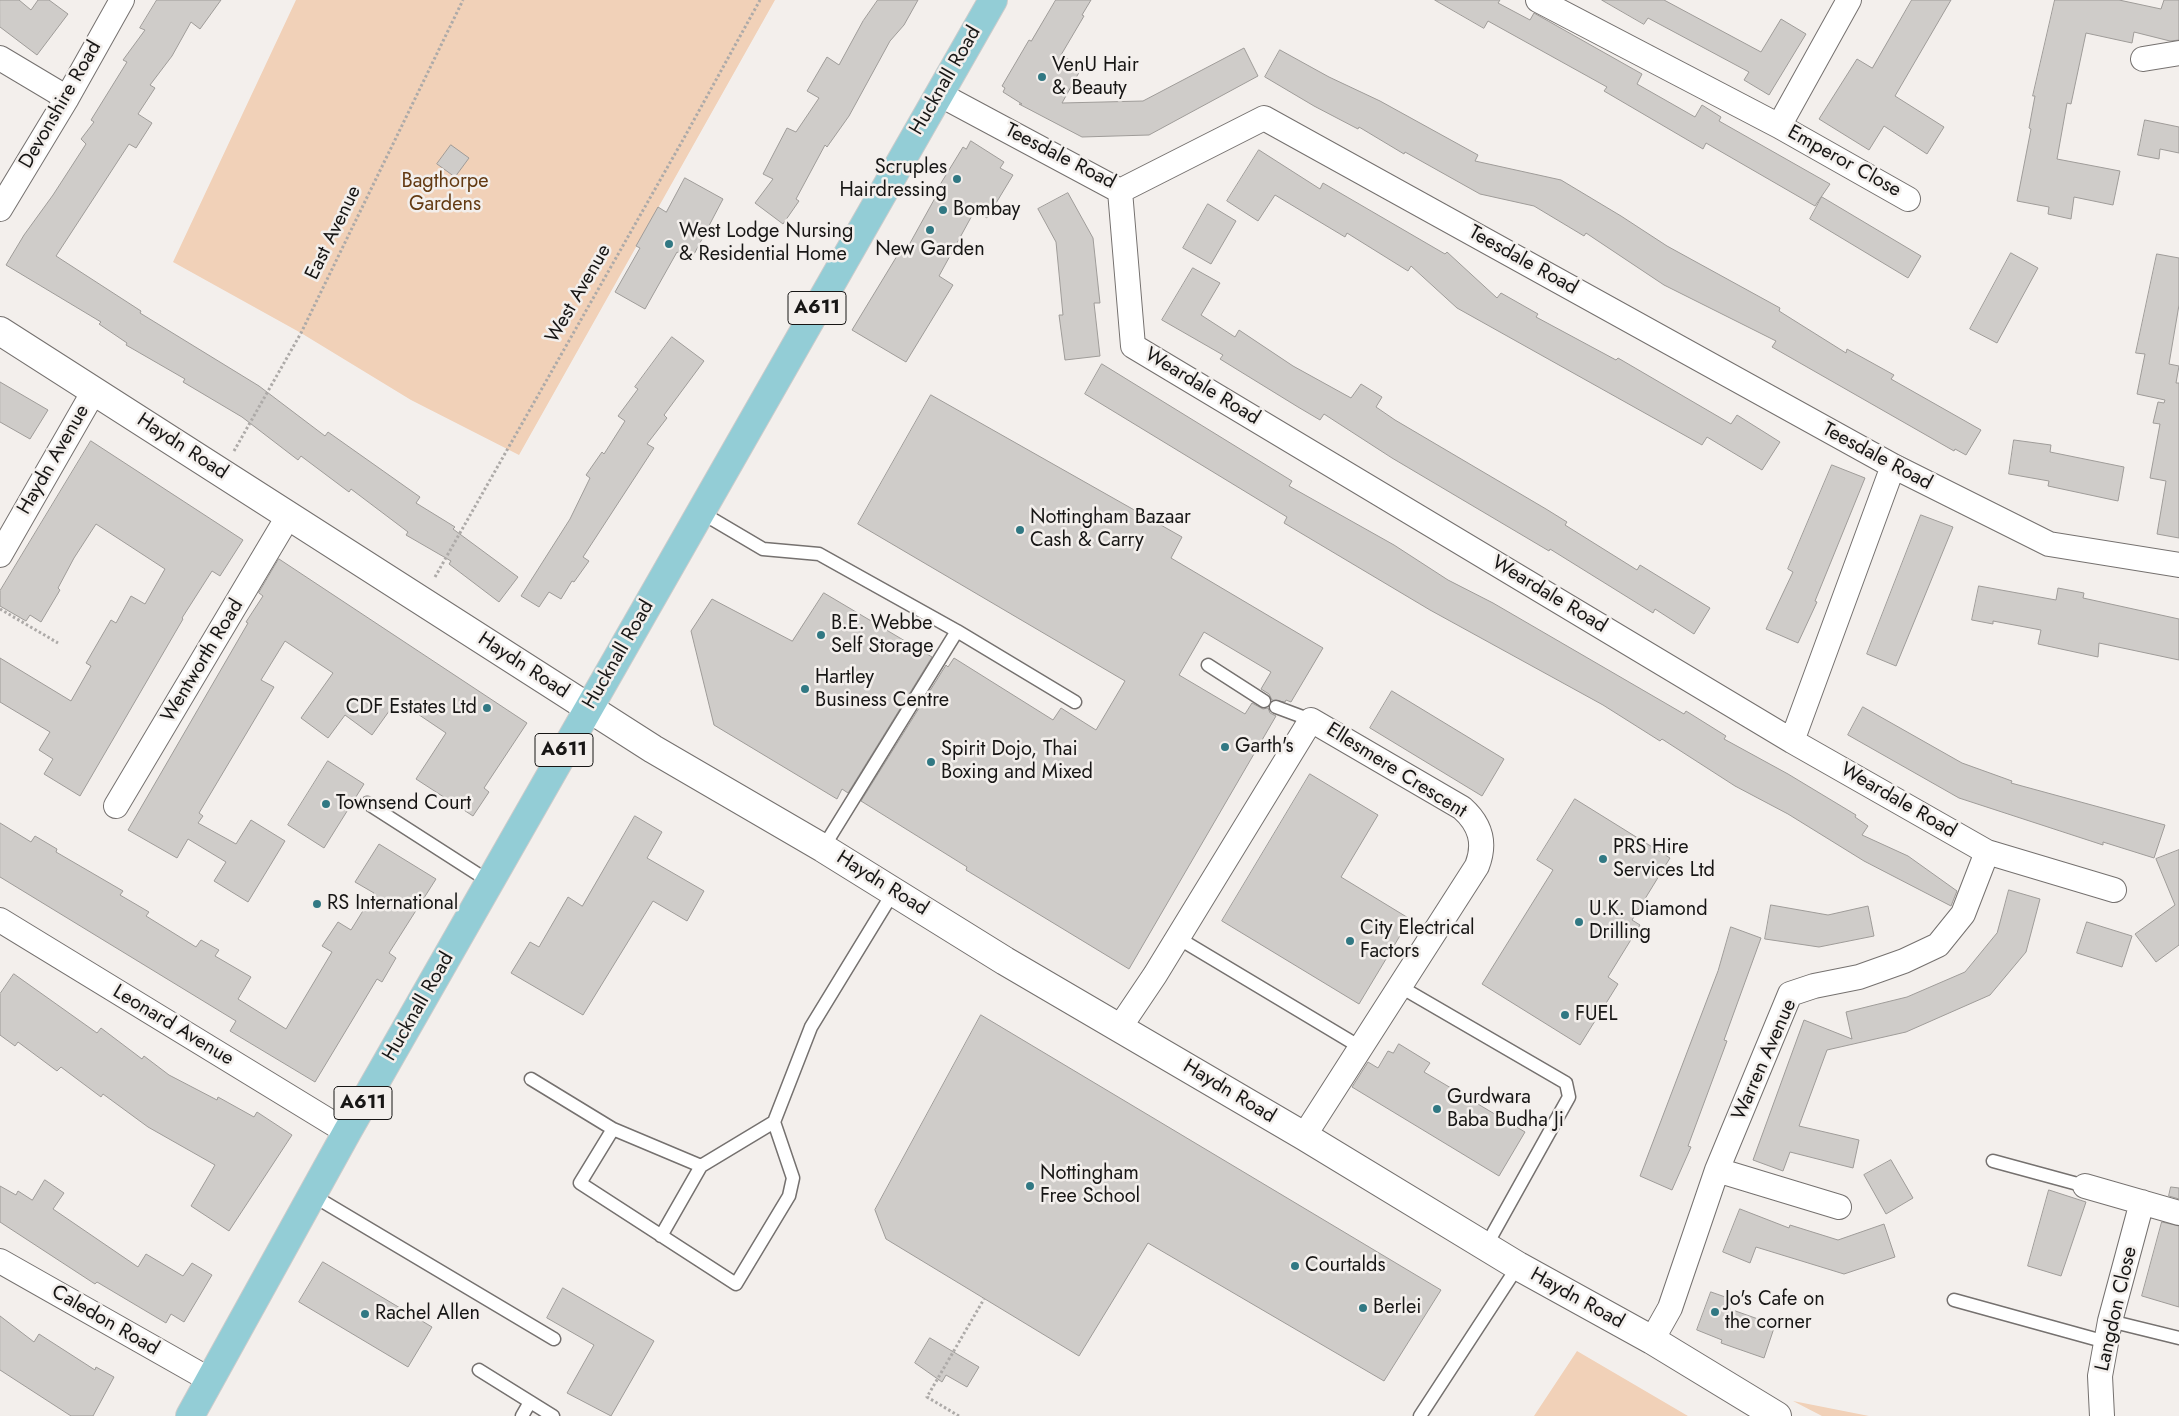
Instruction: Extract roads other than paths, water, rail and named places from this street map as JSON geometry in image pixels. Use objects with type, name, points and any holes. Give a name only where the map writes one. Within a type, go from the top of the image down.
[{"type":"main road","name":"Hucknall Road","points":[[190,1416],[347,1132],[588,708],[702,513],[993,0]]},
{"type":"street","name":"Devonshire Road","points":[[0,208],[67,98],[122,0]]},
{"type":"street","name":"Emperor Close","points":[[1538,0],[1575,9],[1607,37],[1779,126],[1908,199]]},
{"type":"street","name":"Emperor Close","points":[[1779,126],[1849,0]]},
{"type":"street","points":[[2143,59],[2179,53]]},
{"type":"street","points":[[0,58],[67,98]]},
{"type":"street","name":"Teesdale Road","points":[[939,94],[1120,191],[1264,118],[1893,466],[2049,544],[2179,566]]},
{"type":"street","name":"Weardale Road","points":[[1120,191],[1133,346],[1792,741],[1987,852],[2114,890]]},
{"type":"street","name":"Haydn Road","points":[[0,331],[653,749],[823,848],[1004,961],[1304,1136],[1518,1266],[1652,1340],[1777,1416]]},
{"type":"street","name":"Haydn Avenue","points":[[0,555],[94,391]]},
{"type":"street","points":[[1792,741],[1893,466]]},
{"type":"street","name":"Wentworth Road","points":[[116,806],[288,516]]},
{"type":"street","name":"Ellesmere Crescent","points":[[1120,1027],[1178,938],[1311,720],[1462,808],[1476,823],[1480,834],[1481,856],[1477,866],[1304,1136]]},
{"type":"street","name":"Warren Avenue","points":[[1652,1340],[1670,1308],[1717,1170],[1790,994],[1814,986],[1859,977],[1904,961],[1938,945],[1963,914],[1987,852]]},
{"type":"street","name":"Leonard Avenue","points":[[0,920],[347,1132]]},
{"type":"street","points":[[1717,1170],[1839,1207]]},
{"type":"street","points":[[2085,1186],[2179,1213]]},
{"type":"street","name":"Langdon Close","points":[[2102,1416],[2100,1376],[2108,1331],[2142,1202]]},
{"type":"street","name":"Caledon Road","points":[[0,1261],[210,1380]]},
{"type":"lane","points":[[702,513],[763,549],[819,554],[957,632],[1075,702]]},
{"type":"lane","points":[[823,848],[957,632]]},
{"type":"lane","points":[[1208,665],[1270,704],[1311,720]]},
{"type":"lane","points":[[367,803],[490,882]]},
{"type":"lane","points":[[661,1236],[701,1166],[774,1122],[811,1027],[894,891]]},
{"type":"lane","points":[[1178,938],[1360,1047]]},
{"type":"lane","points":[[1399,986],[1566,1083],[1568,1097],[1486,1246]]},
{"type":"lane","points":[[531,1079],[613,1129],[701,1166]]},
{"type":"lane","points":[[613,1129],[580,1183],[736,1284],[789,1196],[793,1178],[774,1122]]},
{"type":"lane","points":[[1992,1160],[2085,1186]]},
{"type":"lane","points":[[312,1195],[554,1339]]},
{"type":"lane","points":[[1420,1416],[1518,1266]]},
{"type":"lane","points":[[1954,1300],[2108,1331],[2179,1338]]},
{"type":"lane","points":[[479,1370],[552,1416]]},
{"type":"lane","points":[[522,1416],[530,1402]]},
{"type":"place","name":"VenU Hair & Beauty","points":[[1042,77]]},
{"type":"place","name":"Scruples Hairdressing","points":[[957,179]]},
{"type":"place","name":"Bombay","points":[[943,210]]},
{"type":"place","name":"New Garden","points":[[930,230]]},
{"type":"place","name":"West Lodge Nursing & Residential Home","points":[[669,244]]},
{"type":"place","name":"Nottingham Bazaar Cash & Carry","points":[[1020,530]]},
{"type":"place","name":"B.E. Webbe Self Storage","points":[[821,635]]},
{"type":"place","name":"Hartley Business Centre","points":[[805,689]]},
{"type":"place","name":"CDF Estates Ltd","points":[[487,708]]},
{"type":"place","name":"Garth's","points":[[1225,747]]},
{"type":"place","name":"Spirit Dojo, Thai Boxing and Mixed","points":[[931,762]]},
{"type":"place","name":"Townsend Court","points":[[326,804]]},
{"type":"place","name":"PRS Hire Services Ltd","points":[[1603,859]]},
{"type":"place","name":"RS International","points":[[317,904]]},
{"type":"place","name":"U.K. Diamond Drilling","points":[[1579,922]]},
{"type":"place","name":"City Electrical Factors","points":[[1350,941]]},
{"type":"place","name":"FUEL","points":[[1565,1015]]},
{"type":"place","name":"Gurdwara Baba Budha Ji","points":[[1437,1109]]},
{"type":"place","name":"Nottingham Free School","points":[[1030,1186]]},
{"type":"place","name":"Courtalds","points":[[1295,1266]]},
{"type":"place","name":"Berlei","points":[[1363,1308]]},
{"type":"place","name":"Jo's Cafe on the corner","points":[[1715,1312]]},
{"type":"place","name":"Rachel Allen","points":[[365,1314]]},
{"type":"park label","name":"Bagthorpe Gardens","points":[[445,194]]}]
